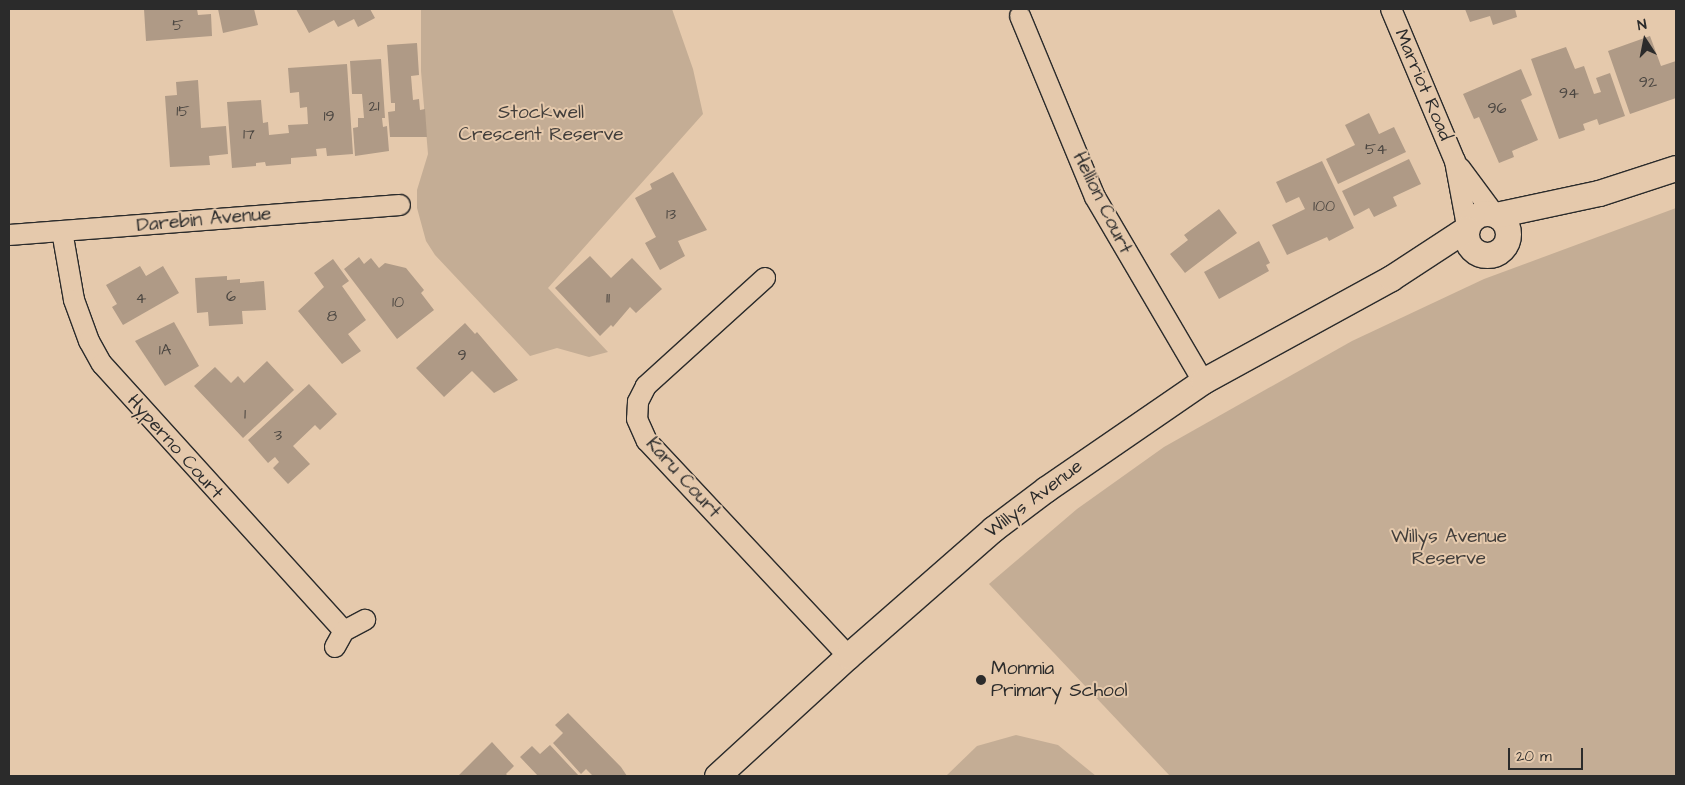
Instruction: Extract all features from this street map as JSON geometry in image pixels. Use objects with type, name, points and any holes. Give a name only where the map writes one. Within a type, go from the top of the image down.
[{"type":"street","name":"Marriot Road","points":[[1392,9],[1455,161],[1467,228]]},
{"type":"street","name":"Hellion Court","points":[[1020,16],[1095,197],[1203,382]]},
{"type":"street","name":"Marriot Road","points":[[1455,161],[1495,214]]},
{"type":"street","points":[[1599,194],[1495,214],[1481,214],[1467,228],[1472,249],[1484,255],[1497,252],[1506,242],[1526,228],[1599,194],[1676,168]]},
{"type":"street","name":"Darebin Avenue","points":[[9,235],[401,206]]},
{"type":"street","points":[[1495,214],[1506,224],[1506,242]]},
{"type":"street","name":"Willys Avenue","points":[[717,776],[848,656],[993,529],[1101,449],[1203,382],[1391,278],[1467,228]]},
{"type":"street","name":"Hyperno Court","points":[[62,232],[74,300],[85,333],[102,364],[339,639],[365,620]]},
{"type":"street","name":"Willys Avenue","points":[[1391,278],[1466,256],[1484,255]]},
{"type":"street","name":"Karu Court","points":[[765,278],[646,386],[638,402],[637,419],[647,442],[848,656]]},
{"type":"green space","name":"Stockwell Crescent Reserve","points":[[421,9],[672,9],[693,69],[703,114],[548,288],[608,352],[589,357],[557,348],[530,356],[435,255],[426,241],[417,208],[417,190],[428,154],[421,71]]},
{"type":"green space","name":"Willys Avenue Reserve","points":[[1676,208],[1676,776],[1170,776],[989,584],[1077,509],[1164,447],[1352,341],[1484,279]]},
{"type":"green space","points":[[1016,735],[1058,745],[1096,776],[946,776],[977,746]]},
{"type":"building","points":[[144,9],[197,9],[198,15],[211,14],[212,36],[146,41]]},
{"type":"building","points":[[218,9],[254,9],[258,25],[223,33]]},
{"type":"building","points":[[296,9],[370,9],[375,18],[358,27],[354,19],[338,27],[334,20],[309,33]]},
{"type":"building","points":[[1465,9],[1515,9],[1517,17],[1493,25],[1490,16],[1470,22]]},
{"type":"building","points":[[1650,36],[1661,66],[1676,61],[1676,98],[1630,114],[1608,51]]},
{"type":"building","points":[[417,43],[419,75],[411,76],[413,100],[419,99],[420,110],[425,109],[427,137],[390,137],[388,112],[395,111],[395,103],[391,103],[387,45]]},
{"type":"building","points":[[1566,47],[1575,69],[1584,66],[1594,94],[1601,92],[1596,78],[1610,73],[1625,116],[1599,125],[1597,119],[1583,124],[1585,130],[1559,139],[1531,59]]},
{"type":"building","points":[[381,59],[385,118],[382,118],[383,127],[387,126],[389,151],[355,156],[353,128],[358,127],[358,118],[364,118],[362,94],[352,94],[350,61]]},
{"type":"building","points":[[347,64],[353,154],[327,156],[326,148],[316,149],[317,156],[291,158],[291,164],[266,166],[265,162],[256,163],[256,166],[232,168],[227,102],[261,100],[263,123],[268,122],[269,135],[289,133],[288,125],[308,124],[307,107],[300,108],[299,92],[290,93],[288,68]]},
{"type":"building","points":[[1521,69],[1532,95],[1521,100],[1538,140],[1512,151],[1514,157],[1499,163],[1479,117],[1474,119],[1463,94]]},
{"type":"building","points":[[198,80],[201,128],[226,126],[228,154],[209,156],[210,165],[170,167],[165,96],[177,95],[176,82]]},
{"type":"building","points":[[1369,113],[1379,134],[1394,127],[1406,152],[1338,184],[1326,159],[1355,145],[1345,125]]},
{"type":"building","points":[[1409,159],[1421,184],[1393,197],[1397,206],[1374,217],[1369,208],[1354,216],[1342,191]]},
{"type":"building","points":[[1322,161],[1354,228],[1329,241],[1327,237],[1287,255],[1272,225],[1305,209],[1299,197],[1286,203],[1276,182]]},
{"type":"building","points":[[673,172],[707,230],[678,241],[685,256],[660,270],[645,243],[656,237],[635,198],[652,189],[650,184]]},
{"type":"building","points":[[1219,209],[1237,233],[1185,273],[1170,254],[1188,240],[1184,235]]},
{"type":"building","points":[[1259,241],[1270,263],[1266,265],[1269,271],[1219,299],[1204,272]]},
{"type":"building","points":[[590,256],[611,278],[632,258],[662,289],[636,313],[630,307],[613,327],[611,325],[600,336],[555,288]]},
{"type":"building","points":[[359,257],[364,264],[371,258],[379,268],[385,263],[406,268],[424,290],[421,293],[434,310],[397,339],[344,269]]},
{"type":"building","points":[[333,259],[349,281],[342,286],[366,320],[348,334],[361,351],[342,364],[298,311],[324,287],[314,273]]},
{"type":"building","points":[[140,266],[146,276],[163,266],[179,293],[123,325],[112,307],[117,304],[106,285]]},
{"type":"building","points":[[227,276],[227,280],[240,279],[240,283],[264,281],[266,310],[242,311],[243,324],[209,326],[208,312],[197,313],[195,278]]},
{"type":"building","points":[[174,322],[199,366],[165,386],[135,341]]},
{"type":"building","points":[[465,323],[475,334],[477,332],[518,380],[494,393],[472,371],[444,397],[416,368]]},
{"type":"building","points":[[267,361],[294,390],[243,438],[194,386],[215,367],[231,383],[238,376],[244,383]]},
{"type":"building","points":[[309,384],[337,414],[320,430],[315,425],[293,446],[310,464],[288,484],[273,468],[279,462],[275,457],[268,463],[248,440]]},
{"type":"building","points":[[568,713],[621,767],[627,776],[593,776],[586,769],[581,774],[553,743],[563,733],[555,725]]},
{"type":"building","points":[[492,742],[514,766],[506,774],[508,776],[458,776]]},
{"type":"building","points":[[550,745],[579,776],[538,776],[520,757],[532,746],[540,754]]},
{"type":"place","name":"Monmia Primary School","points":[[981,680]]}]
